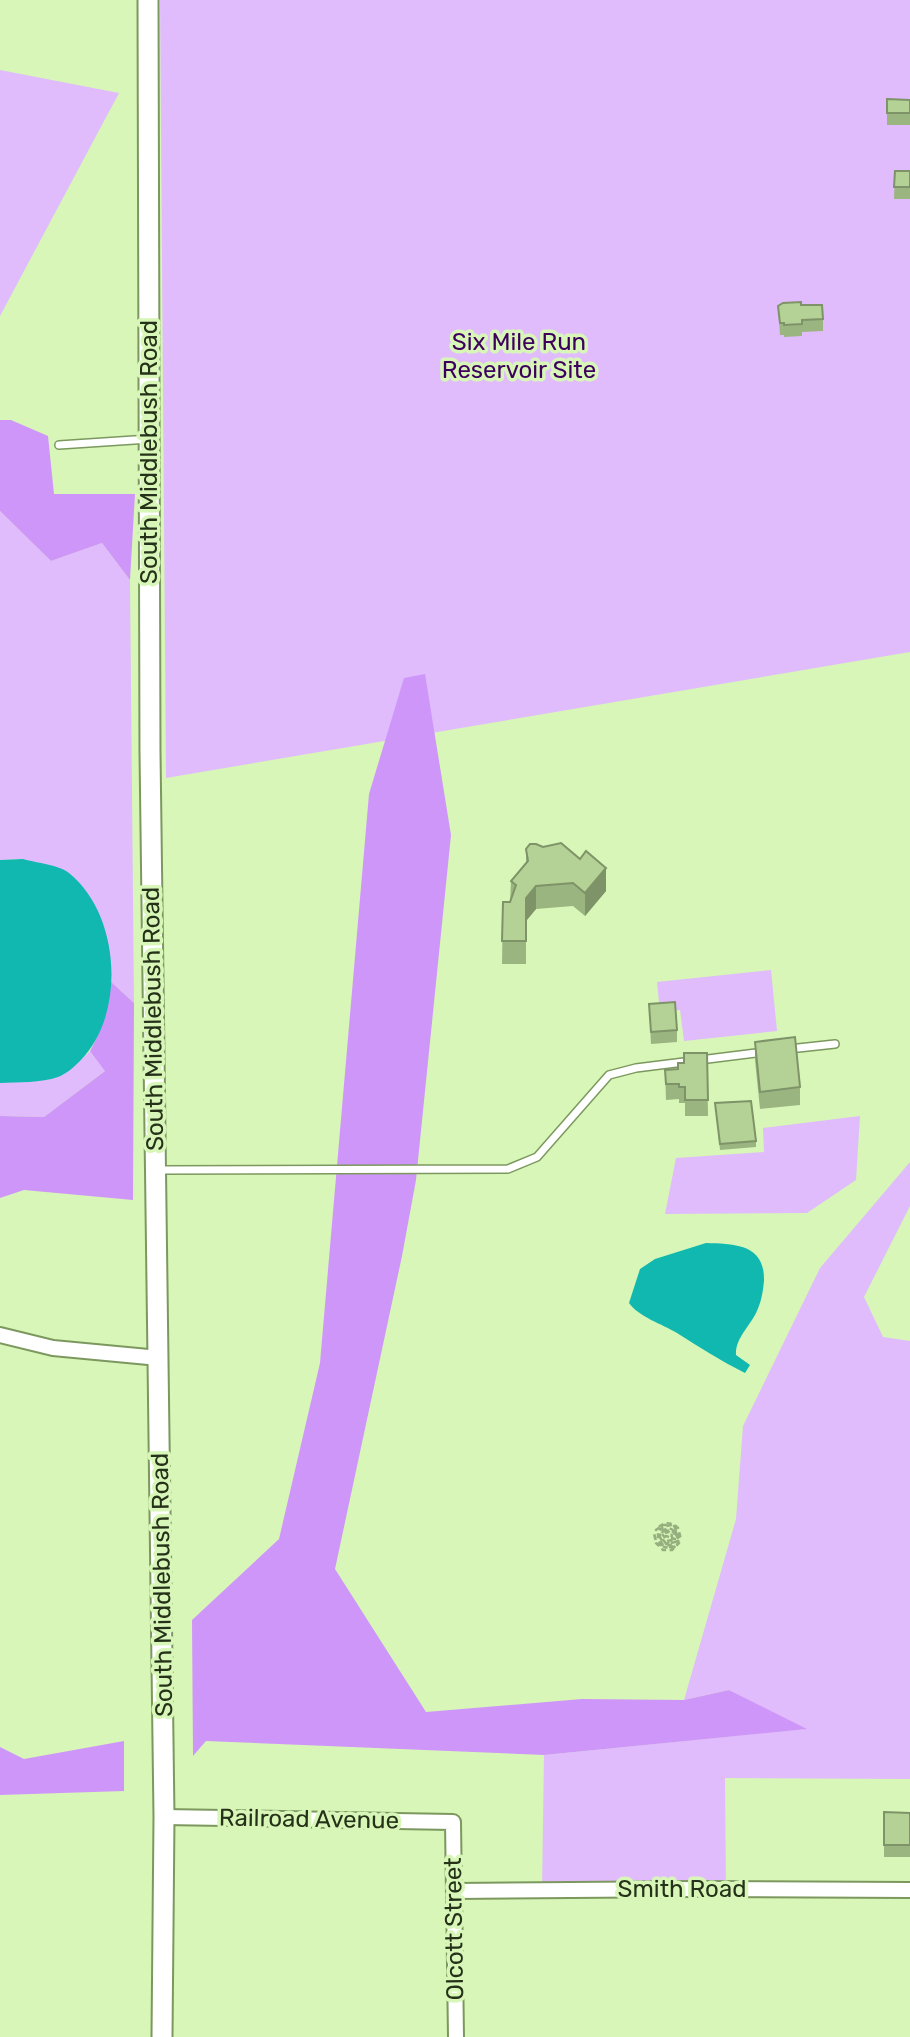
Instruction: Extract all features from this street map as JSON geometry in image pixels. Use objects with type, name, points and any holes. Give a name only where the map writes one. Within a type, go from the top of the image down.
[{"type":"street","name":"South Middlebush Road","points":[[148,0],[155,1170],[164,1817],[162,2037]]},
{"type":"street","points":[[0,1335],[53,1348],[159,1358]]},
{"type":"street","name":"Railroad Avenue","points":[[164,1817],[453,1822]]},
{"type":"street","name":"Olcott Street","points":[[453,1822],[456,2037]]},
{"type":"street","name":"Smith Road","points":[[454,1891],[910,1890]]},
{"type":"lane","points":[[59,445],[149,439]]},
{"type":"lane","points":[[782,1050],[835,1044]]},
{"type":"lane","points":[[155,1170],[508,1169],[537,1157],[609,1075],[636,1068],[768,1052]]},
{"type":"path","points":[[669,1537],[675,1538],[672,1531],[673,1537],[669,1532],[663,1534],[669,1529],[661,1533],[663,1543],[663,1535],[667,1541],[672,1540],[666,1544],[674,1541],[672,1545],[667,1546],[660,1542],[661,1531],[669,1528],[673,1530],[678,1538],[674,1526],[681,1539],[680,1531],[675,1525],[662,1524],[656,1530],[663,1525],[671,1525],[658,1532],[658,1540],[662,1547],[658,1545],[654,1533],[656,1543],[663,1549],[672,1550],[679,1543],[673,1548],[664,1547],[672,1547],[677,1541],[682,1542]]},
{"type":"green space","name":"Six Mile Run Reservoir Site","points":[[160,0],[910,0],[910,652],[166,778]]},
{"type":"green space","points":[[0,70],[119,93],[0,316]]},
{"type":"green space","points":[[0,511],[51,561],[102,543],[130,580],[134,1003],[110,981],[110,954],[23,859],[0,860]]},
{"type":"green space","points":[[771,970],[777,1031],[684,1041],[680,1010],[660,1012],[657,982]]},
{"type":"green space","points":[[90,1051],[106,1070],[44,1117],[0,1116],[0,1083],[59,1075]]},
{"type":"green space","points":[[860,1116],[856,1180],[807,1213],[665,1214],[676,1158],[764,1152],[763,1128]]},
{"type":"green space","points":[[910,1162],[910,1206],[864,1297],[883,1337],[910,1341],[910,1779],[725,1778],[726,1892],[542,1891],[544,1755],[805,1729],[729,1690],[684,1700],[736,1519],[743,1426],[820,1268]]},
{"type":"shaded area","points":[[0,420],[11,420],[48,436],[54,494],[135,494],[130,580],[102,543],[51,561],[0,511]]},
{"type":"shaded area","points":[[425,674],[451,835],[416,1180],[335,1569],[426,1712],[582,1699],[684,1700],[729,1690],[807,1729],[544,1755],[206,1741],[193,1756],[192,1620],[279,1539],[320,1363],[369,794],[404,678]]},
{"type":"shaded area","points":[[110,981],[134,1003],[133,1200],[24,1190],[0,1198],[0,1116],[44,1117],[105,1071],[90,1051],[104,1017]]},
{"type":"shaded area","points":[[124,1741],[124,1791],[0,1795],[0,1747],[24,1759]]},
{"type":"water","points":[[23,859],[65,870],[86,891],[99,914],[107,939],[111,966],[110,992],[105,1018],[95,1041],[73,1068],[51,1079],[0,1083],[0,860]]},
{"type":"water","points":[[706,1243],[746,1248],[754,1253],[763,1269],[764,1281],[759,1305],[736,1349],[736,1355],[750,1365],[745,1373],[645,1316],[629,1303],[640,1269],[655,1259]]},
{"type":"building","points":[[887,99],[910,100],[910,113],[887,113]]},
{"type":"building","points":[[895,171],[910,171],[910,187],[894,187]]},
{"type":"building","points":[[801,302],[801,305],[822,305],[823,319],[802,320],[802,324],[780,323],[778,306]]},
{"type":"building","points":[[561,843],[580,859],[586,851],[606,868],[585,893],[573,883],[536,886],[526,898],[526,941],[502,941],[503,902],[510,902],[516,885],[511,881],[528,861],[526,849],[530,844],[543,847]]},
{"type":"building","points":[[675,1002],[677,1030],[651,1032],[649,1004]]},
{"type":"building","points":[[795,1037],[800,1087],[760,1092],[755,1042]]},
{"type":"building","points":[[684,1053],[707,1053],[708,1100],[685,1100],[685,1087],[666,1084],[665,1070],[678,1069],[678,1063],[684,1063]]},
{"type":"building","points":[[751,1101],[756,1141],[720,1144],[715,1103]]},
{"type":"building","points":[[884,1812],[910,1813],[910,1845],[884,1845]]}]
